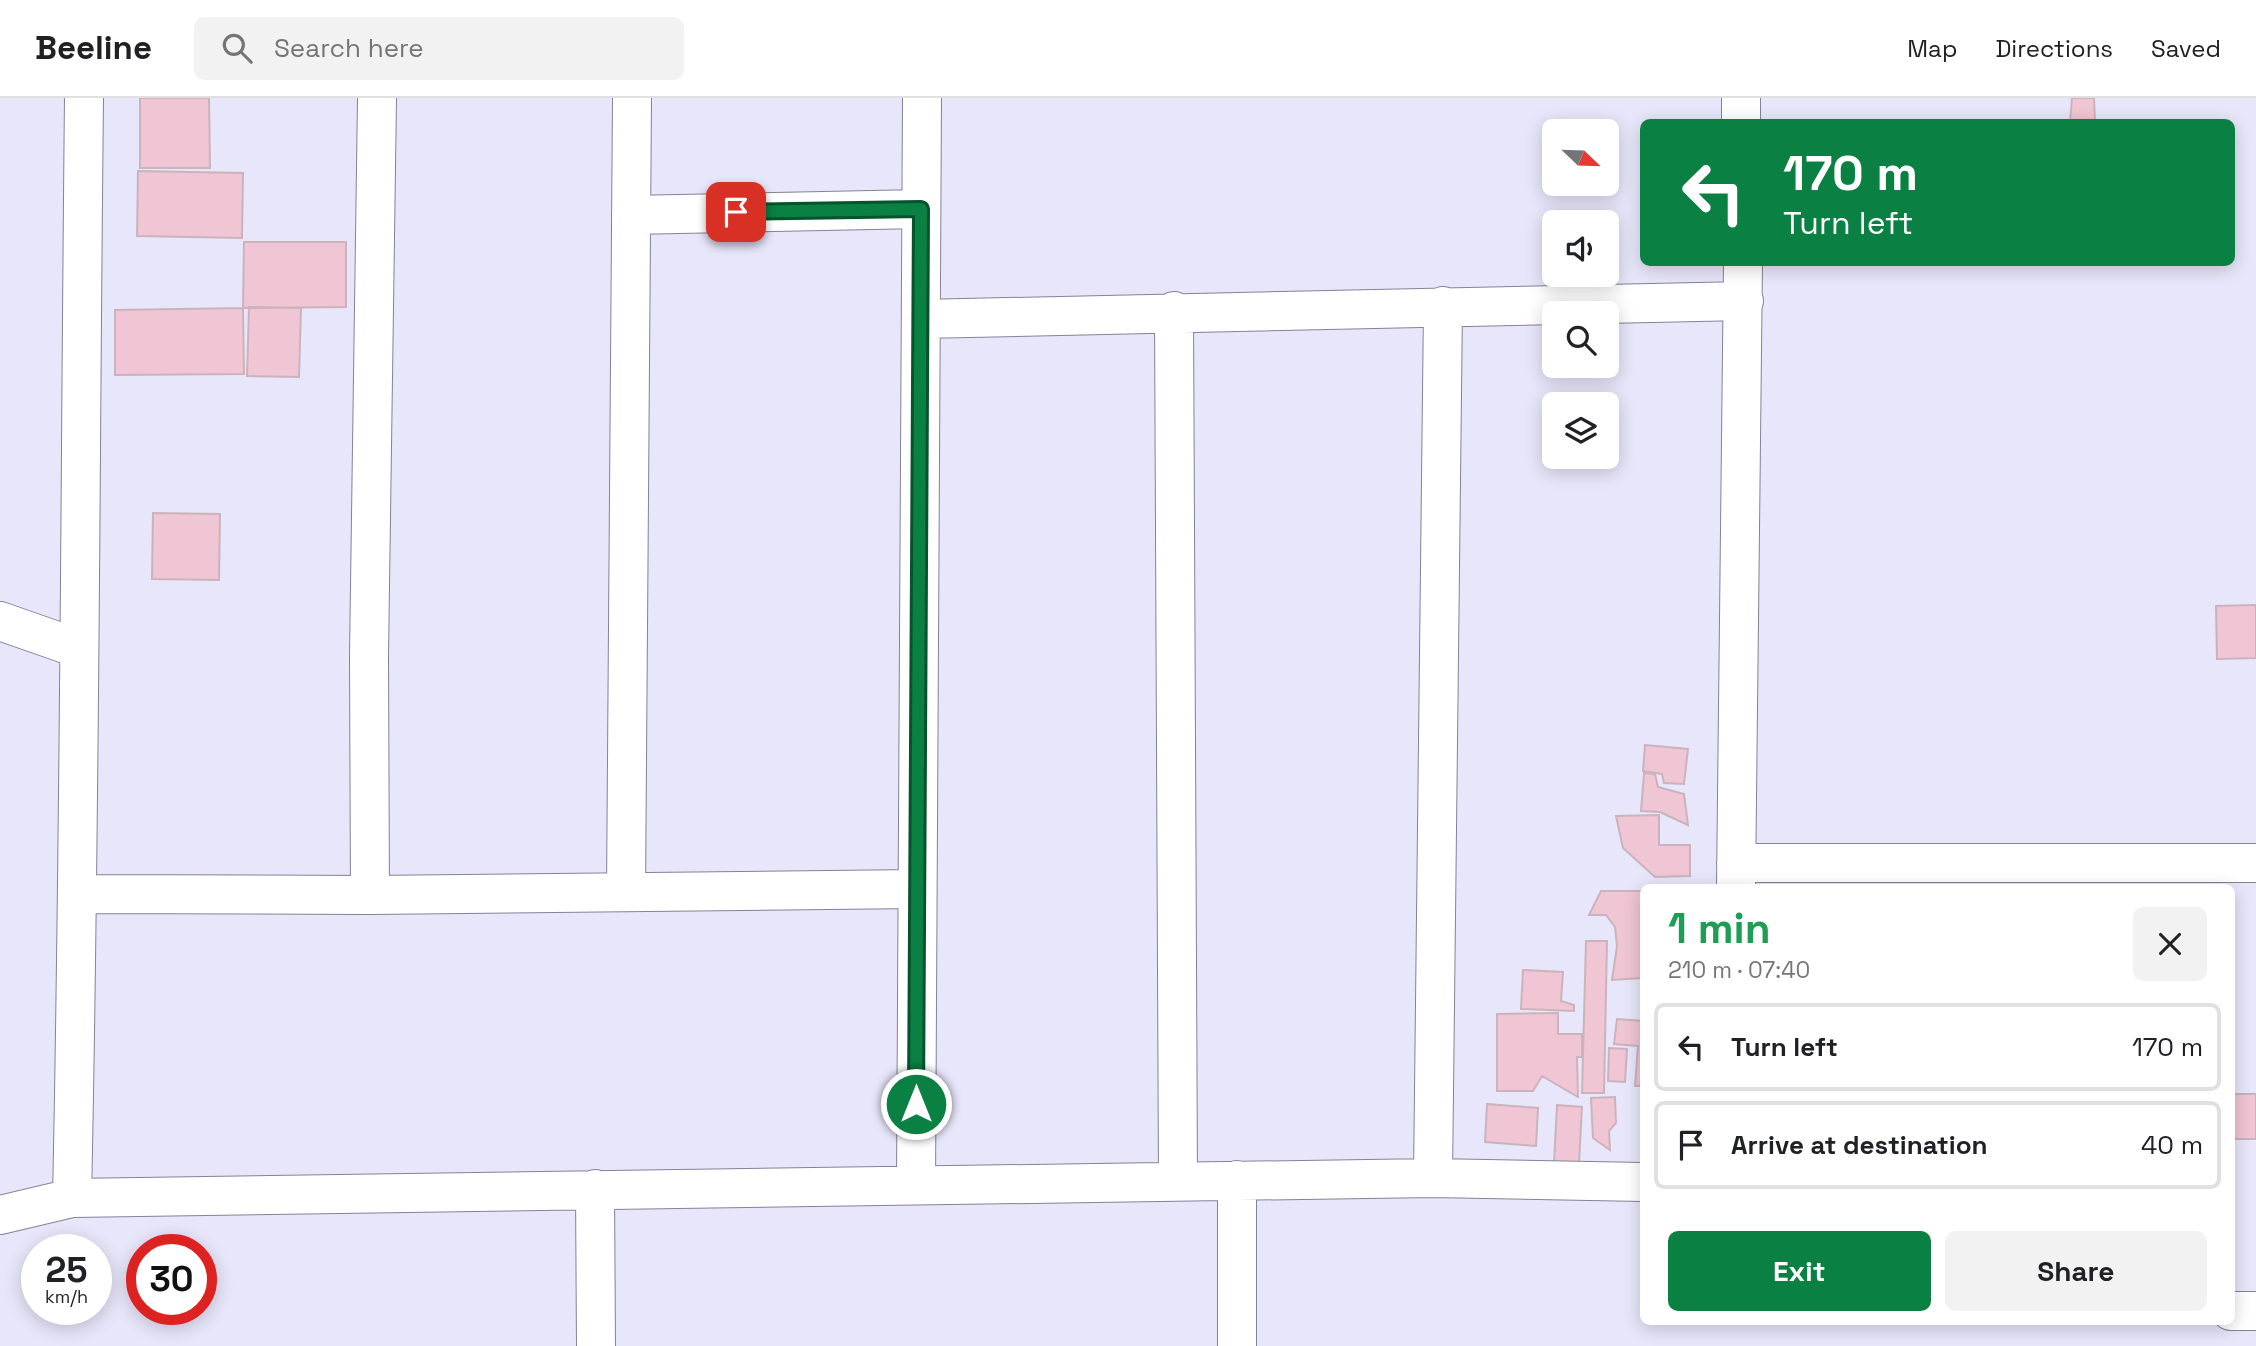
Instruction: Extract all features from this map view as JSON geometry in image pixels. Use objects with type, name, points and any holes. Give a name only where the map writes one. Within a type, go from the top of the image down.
[{"type":"street","points":[[72,1198],[79,894],[78,648],[84,98]]},
{"type":"street","points":[[370,895],[369,656],[377,98]]},
{"type":"street","points":[[626,892],[632,98]]},
{"type":"street","points":[[916,1185],[922,98]]},
{"type":"street","points":[[1741,98],[1741,119]]},
{"type":"street","points":[[631,215],[921,209]]},
{"type":"street","points":[[1743,266],[1736,875],[2256,863]]},
{"type":"street","points":[[921,319],[1174,311],[1744,301]]},
{"type":"street","points":[[1433,1178],[1443,306]]},
{"type":"street","points":[[1174,311],[1178,1181]]},
{"type":"street","points":[[0,621],[78,648]]},
{"type":"street","points":[[79,894],[370,895],[917,889]]},
{"type":"street","points":[[0,1215],[72,1198],[1237,1180],[1433,1178],[1640,1182]]},
{"type":"street","points":[[1237,1180],[1237,1346]]},
{"type":"street","points":[[595,1189],[596,1346]]},
{"type":"street","points":[[2235,1311],[2256,1311]]},
{"type":"building","points":[[140,98],[209,98],[210,168],[140,168]]},
{"type":"building","points":[[2072,98],[2094,98],[2095,119],[2070,119]]},
{"type":"building","points":[[138,171],[243,173],[242,238],[137,236]]},
{"type":"building","points":[[244,242],[346,242],[346,307],[243,308]]},
{"type":"building","points":[[249,307],[301,308],[299,377],[247,376]]},
{"type":"building","points":[[243,308],[244,374],[115,375],[115,310]]},
{"type":"building","points":[[153,513],[220,514],[219,580],[152,579]]},
{"type":"building","points":[[2256,605],[2256,658],[2217,659],[2216,606]]},
{"type":"building","points":[[1645,745],[1688,749],[1684,784],[1664,783],[1662,774],[1643,771]]},
{"type":"building","points":[[1644,773],[1655,774],[1658,787],[1684,794],[1688,825],[1660,812],[1641,811]]},
{"type":"building","points":[[1659,815],[1659,845],[1690,845],[1690,876],[1655,877],[1623,848],[1616,816]]},
{"type":"building","points":[[1601,891],[1640,891],[1640,978],[1612,980],[1617,946],[1615,927],[1606,915],[1589,915]]},
{"type":"building","points":[[1586,941],[1607,941],[1604,1093],[1582,1093]]},
{"type":"building","points":[[1523,970],[1563,972],[1561,1001],[1574,1005],[1574,1011],[1521,1009]]},
{"type":"building","points":[[1558,1013],[1558,1034],[1582,1034],[1582,1057],[1577,1057],[1578,1097],[1542,1076],[1533,1091],[1497,1091],[1497,1014]]},
{"type":"building","points":[[1617,1019],[1640,1021],[1640,1086],[1635,1086],[1638,1046],[1614,1044]]},
{"type":"building","points":[[1609,1048],[1627,1049],[1625,1082],[1608,1081]]},
{"type":"building","points":[[2235,1094],[2256,1094],[2256,1139],[2235,1139]]},
{"type":"building","points":[[1615,1097],[1616,1123],[1609,1131],[1610,1150],[1593,1138],[1591,1098]]},
{"type":"building","points":[[1487,1104],[1538,1108],[1536,1146],[1485,1142]]},
{"type":"building","points":[[1557,1105],[1582,1107],[1579,1164],[1554,1164]]},
{"type":"route","points":[[736,212],[921,209],[916,1104]]}]
